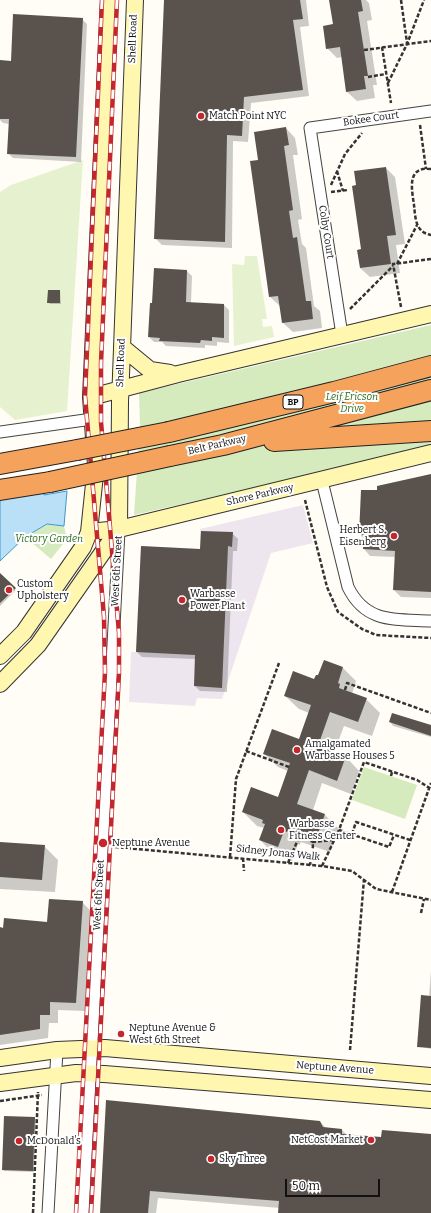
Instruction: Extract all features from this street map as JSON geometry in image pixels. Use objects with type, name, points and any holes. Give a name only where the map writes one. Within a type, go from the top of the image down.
[{"type":"highway","name":"BP","points":[[0,464],[169,432],[334,392],[426,366]]},
{"type":"highway","name":"Belt Parkway","points":[[0,490],[50,482],[223,445],[431,390]]},
{"type":"highway","points":[[223,445],[431,431]]},
{"type":"main road","points":[[0,656],[24,632],[82,546],[89,532],[96,465],[90,398],[109,0]]},
{"type":"main road","name":"Shell Road","points":[[119,529],[122,347],[135,0]]},
{"type":"main road","points":[[90,398],[178,374],[431,314]]},
{"type":"main road","points":[[122,347],[150,370],[178,374]]},
{"type":"main road","name":"Shore Parkway","points":[[89,532],[119,529],[431,453]]},
{"type":"main road","points":[[0,684],[38,645],[119,529]]},
{"type":"main road","name":"Neptune Avenue","points":[[0,1058],[57,1050],[91,1048],[431,1076]]},
{"type":"main road","points":[[0,1083],[56,1075],[90,1074],[431,1100]]},
{"type":"street","name":"Bokee Court","points":[[310,128],[431,110]]},
{"type":"street","name":"Colby Court","points":[[310,128],[342,335]]},
{"type":"street","points":[[0,432],[92,419]]},
{"type":"street","points":[[322,480],[348,587],[352,596],[369,613],[382,618],[431,621]]},
{"type":"street","name":"West 6th Street","points":[[83,1213],[119,529]]},
{"type":"street","points":[[48,1213],[57,1050]]},
{"type":"path","points":[[401,0],[407,44]]},
{"type":"path","points":[[388,83],[407,44],[424,0]]},
{"type":"path","points":[[364,50],[431,41]]},
{"type":"path","points":[[382,47],[391,102]]},
{"type":"path","points":[[368,77],[386,74]]},
{"type":"path","points":[[420,125],[426,168]]},
{"type":"path","points":[[330,185],[345,154],[362,133]]},
{"type":"path","points":[[431,169],[426,168],[416,173],[412,181],[418,224],[421,230],[431,235]]},
{"type":"path","points":[[337,171],[342,191]]},
{"type":"path","points":[[331,192],[348,190]]},
{"type":"path","points":[[348,311],[394,266],[393,264],[396,264],[418,224]]},
{"type":"path","points":[[396,264],[431,259]]},
{"type":"path","points":[[394,266],[401,310]]},
{"type":"path","points":[[230,857],[236,779],[279,663]]},
{"type":"path","points":[[345,690],[347,683],[431,713]]},
{"type":"path","points":[[246,751],[289,767]]},
{"type":"path","points":[[322,866],[340,830],[364,762],[417,780],[430,788]]},
{"type":"path","points":[[391,776],[392,772]]},
{"type":"path","points":[[392,892],[431,783]]},
{"type":"path","points":[[352,834],[356,822],[410,840]]},
{"type":"path","points":[[287,830],[299,837],[310,836],[312,842],[310,865]]},
{"type":"path","points":[[340,830],[390,846],[394,835]]},
{"type":"path","points":[[288,862],[299,837]]},
{"type":"path","points":[[312,842],[335,840]]},
{"type":"path","name":"Sidney Jonas Walk","points":[[115,847],[288,862],[352,870],[376,889],[431,900]]},
{"type":"path","points":[[243,858],[244,871]]},
{"type":"path","points":[[350,1050],[364,879]]},
{"type":"path","points":[[421,913],[424,899]]},
{"type":"path","points":[[33,1213],[38,1091]]},
{"type":"path","points":[[0,1101],[42,1095]]},
{"type":"shaded area","points":[[303,505],[313,543],[271,553],[222,699],[197,698],[195,706],[129,702],[131,652],[136,652],[141,546],[200,549],[200,529]]},
{"type":"green space","points":[[83,160],[67,411],[15,420],[0,407],[0,192],[11,185]]},
{"type":"green space","points":[[245,256],[257,256],[267,319],[262,319],[263,327],[272,326],[274,337],[234,346],[232,264],[244,265]]},
{"type":"green space","name":"Leif Ericson Drive","points":[[431,325],[431,447],[134,515],[140,426],[139,393]]},
{"type":"green space","name":"Victory Garden","points":[[48,524],[64,526],[67,539],[51,559],[25,537]]},
{"type":"green space","points":[[364,767],[417,785],[405,819],[352,800]]},
{"type":"water","points":[[44,488],[44,495],[67,491],[64,526],[47,524],[25,537],[0,561],[0,496]]},
{"type":"building","name":"Match Point NYC","points":[[164,0],[300,0],[303,19],[293,20],[303,90],[244,97],[242,136],[227,135],[225,242],[154,239]]},
{"type":"building","points":[[329,0],[361,0],[363,11],[358,12],[368,76],[364,76],[366,89],[346,92],[340,47],[326,49],[323,26],[333,24]]},
{"type":"building","points":[[13,14],[83,18],[76,157],[7,154],[9,119],[0,119],[0,60],[11,61]]},
{"type":"building","points":[[286,127],[289,145],[284,146],[293,210],[289,211],[293,238],[297,237],[306,301],[311,301],[313,319],[282,323],[278,296],[269,297],[250,161],[258,160],[254,132]]},
{"type":"building","points":[[386,167],[396,235],[387,236],[391,264],[360,268],[357,250],[361,249],[352,186],[356,185],[354,171]]},
{"type":"building","points":[[154,268],[187,270],[186,302],[224,304],[224,338],[212,337],[212,341],[201,340],[200,343],[159,341],[160,338],[148,337]]},
{"type":"building","points":[[48,290],[60,290],[60,303],[47,303]]},
{"type":"building","name":"Herbert S. Eisenberg","points":[[431,474],[431,592],[393,590],[395,551],[363,549],[364,535],[359,535],[361,490],[377,490],[377,486]]},
{"type":"building","name":"Warbasse Power Plant","points":[[201,531],[233,532],[232,547],[228,546],[222,688],[194,686],[195,655],[136,652],[141,546],[200,549]]},
{"type":"building","points":[[0,573],[16,588],[0,603]]},
{"type":"building","name":"Amalgamated Warbasse Houses 5","points":[[324,660],[343,667],[338,683],[340,684],[339,688],[367,698],[358,722],[330,712],[318,746],[346,756],[337,781],[309,770],[297,804],[325,814],[316,839],[288,829],[287,832],[284,831],[278,847],[259,840],[265,824],[262,823],[263,820],[242,812],[251,787],[278,797],[290,763],[263,754],[272,729],[299,739],[311,705],[284,696],[293,671],[314,679],[316,675],[318,675]]},
{"type":"building","points":[[392,713],[431,725],[431,736],[389,722]]},
{"type":"building","points":[[0,842],[45,845],[42,880],[0,877]]},
{"type":"building","points":[[49,899],[83,901],[76,1003],[50,1002],[50,1015],[40,1015],[40,1029],[0,1035],[0,927],[3,928],[4,918],[47,922]]},
{"type":"building","points":[[421,995],[431,996],[431,1048],[417,1047]]},
{"type":"building","name":"Sky Three","points":[[106,1100],[320,1121],[323,1127],[342,1129],[342,1134],[381,1137],[382,1130],[431,1134],[431,1213],[278,1213],[279,1201],[150,1191],[148,1213],[100,1213]]},
{"type":"building","name":"McDonald's","points":[[4,1116],[35,1117],[33,1171],[2,1170]]},
{"type":"railway","points":[[76,1213],[105,672],[104,617],[85,396],[102,0]]},
{"type":"railway","points":[[91,1213],[119,673],[119,633],[101,422],[101,363],[117,0]]},
{"type":"place","name":"Match Point NYC","points":[[201,116]]},
{"type":"place","name":"Herbert S. Eisenberg","points":[[394,536]]},
{"type":"place","name":"Custom Upholstery","points":[[9,590]]},
{"type":"place","name":"Warbasse Power Plant","points":[[182,600]]},
{"type":"place","name":"Amalgamated Warbasse Houses 5","points":[[297,750]]},
{"type":"place","name":"Warbasse Fitness Center","points":[[281,830]]},
{"type":"place","name":"Neptune Avenue","points":[[103,843]]},
{"type":"place","name":"Neptune Avenue & West 6th Street","points":[[121,1034]]},
{"type":"place","name":"NetCost Market","points":[[371,1140]]},
{"type":"place","name":"McDonald's","points":[[19,1141]]},
{"type":"place","name":"Sky Three","points":[[211,1159]]}]
